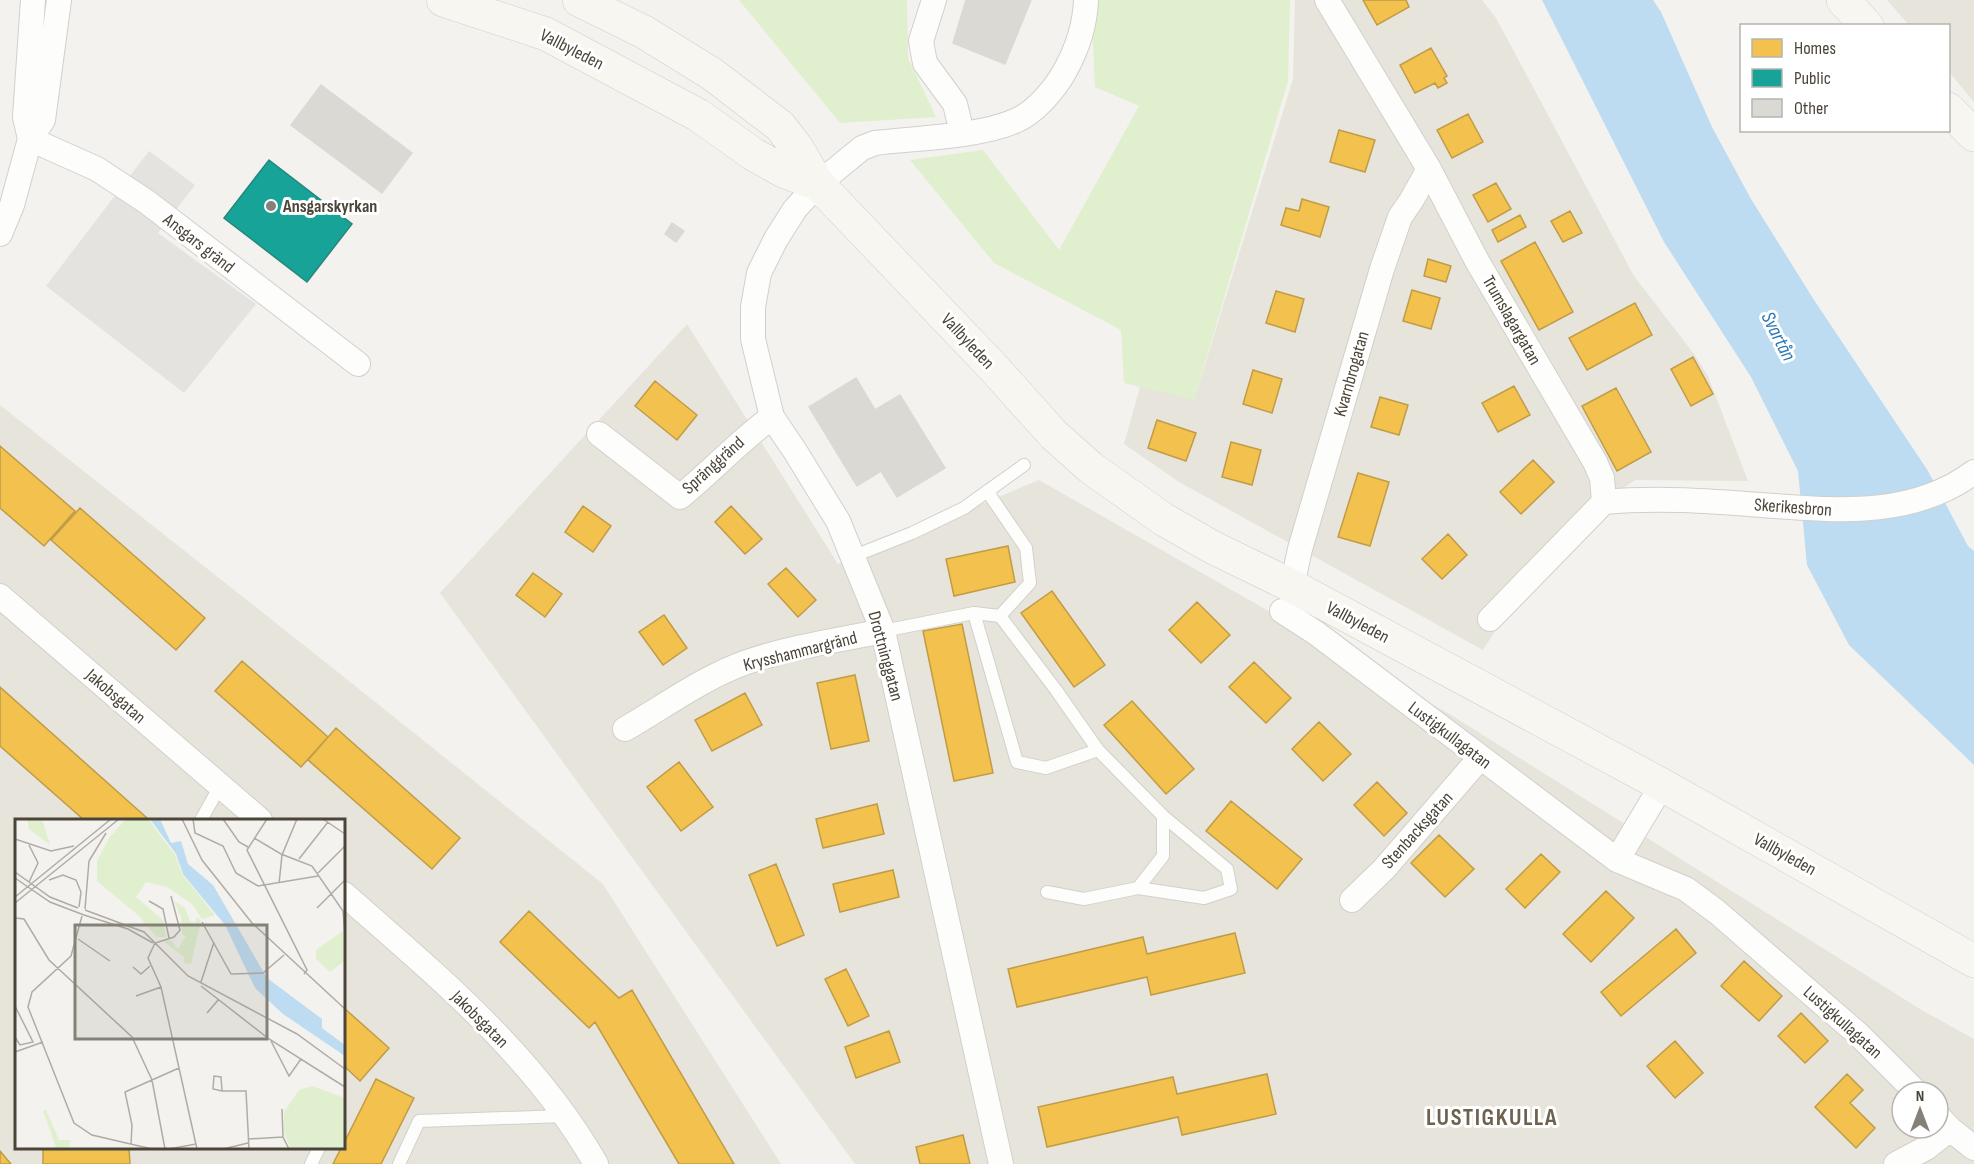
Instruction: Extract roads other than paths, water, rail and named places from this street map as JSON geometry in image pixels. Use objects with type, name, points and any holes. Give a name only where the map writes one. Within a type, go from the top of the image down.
[{"type":"main road","name":"Vallbyleden","points":[[443,0],[546,34],[698,115],[753,154],[783,171],[818,184]]},
{"type":"main road","name":"Vallbyleden","points":[[579,0],[644,32],[712,74],[780,126],[797,148],[818,184],[882,248],[1054,435],[1091,468],[1163,519],[1212,547],[1287,599],[1662,785],[1974,961]]},
{"type":"main road","points":[[1843,0],[1865,24]]},
{"type":"main road","points":[[1950,111],[1974,135]]},
{"type":"street","points":[[30,139],[25,117],[33,0]]},
{"type":"street","points":[[0,234],[12,205],[30,139],[43,120],[59,0]]},
{"type":"street","points":[[934,0],[921,41],[925,63],[955,104],[962,133]]},
{"type":"street","name":"Drottninggatan","points":[[1001,1164],[883,631],[838,521],[772,417],[753,339],[753,307],[759,273],[776,239],[791,216],[818,184],[862,148],[875,143],[994,129],[1018,120],[1045,99],[1061,79],[1078,46],[1086,16],[1086,0]]},
{"type":"street","name":"Trumslagargatan","points":[[1327,0],[1429,169],[1483,271],[1595,462],[1602,478],[1604,502]]},
{"type":"street","name":"Ansgars gränd","points":[[30,139],[97,169],[147,202],[358,364]]},
{"type":"street","name":"Kvarnbrogatan","points":[[1287,599],[1389,248],[1400,217],[1429,169]]},
{"type":"street","name":"Spränggränd","points":[[599,434],[680,497],[710,472],[745,436],[772,417]]},
{"type":"street","name":"Skerikesbron","points":[[1604,502],[1635,499],[1824,510],[1885,508],[1932,494],[1966,478]]},
{"type":"street","points":[[1490,619],[1604,502]]},
{"type":"street","name":"Jakobsgatan","points":[[0,596],[259,819]]},
{"type":"street","name":"Lustigkullagatan","points":[[1287,599],[1316,633],[1617,860],[1686,889],[1717,912],[1858,1034],[1904,1080]]},
{"type":"street","name":"Krysshammargränd","points":[[626,729],[720,674],[748,662],[883,631]]},
{"type":"street","name":"Stenbacksgatan","points":[[1352,900],[1384,869],[1480,758]]},
{"type":"street","points":[[1617,860],[1662,785]]},
{"type":"street","name":"Jakobsgatan","points":[[345,895],[484,1020],[545,1089],[596,1164]]},
{"type":"street","points":[[1950,1128],[1974,1148]]},
{"type":"street","points":[[1896,1164],[1926,1148],[1932,1140]]},
{"type":"lane","points":[[854,556],[912,533],[964,508],[1024,465]]},
{"type":"lane","points":[[987,491],[1026,548],[1030,584],[1000,616]]},
{"type":"lane","points":[[974,613],[1017,762],[1046,768],[1098,750]]},
{"type":"lane","points":[[883,631],[974,613],[1000,616],[1098,750],[1163,816],[1227,869],[1232,889],[1204,898],[1138,888],[1084,899],[1047,892]]},
{"type":"lane","points":[[202,819],[220,786]]},
{"type":"lane","points":[[1138,888],[1163,856],[1163,816]]},
{"type":"lane","points":[[399,1164],[419,1121],[564,1116]]},
{"type":"lane","points":[[311,1164],[318,1149]]},
{"type":"water","name":"Svartån","points":[[1542,0],[1653,0],[1661,12],[1712,127],[1751,199],[1814,300],[1928,471],[1968,546],[1974,551],[1974,765],[1849,645],[1807,565],[1798,471],[1751,377],[1664,242]]},
{"type":"place","name":"Ansgarskyrkan","points":[[271,206]]},
{"type":"district","name":"LUSTIGKULLA","points":[[1492,1117]]}]
